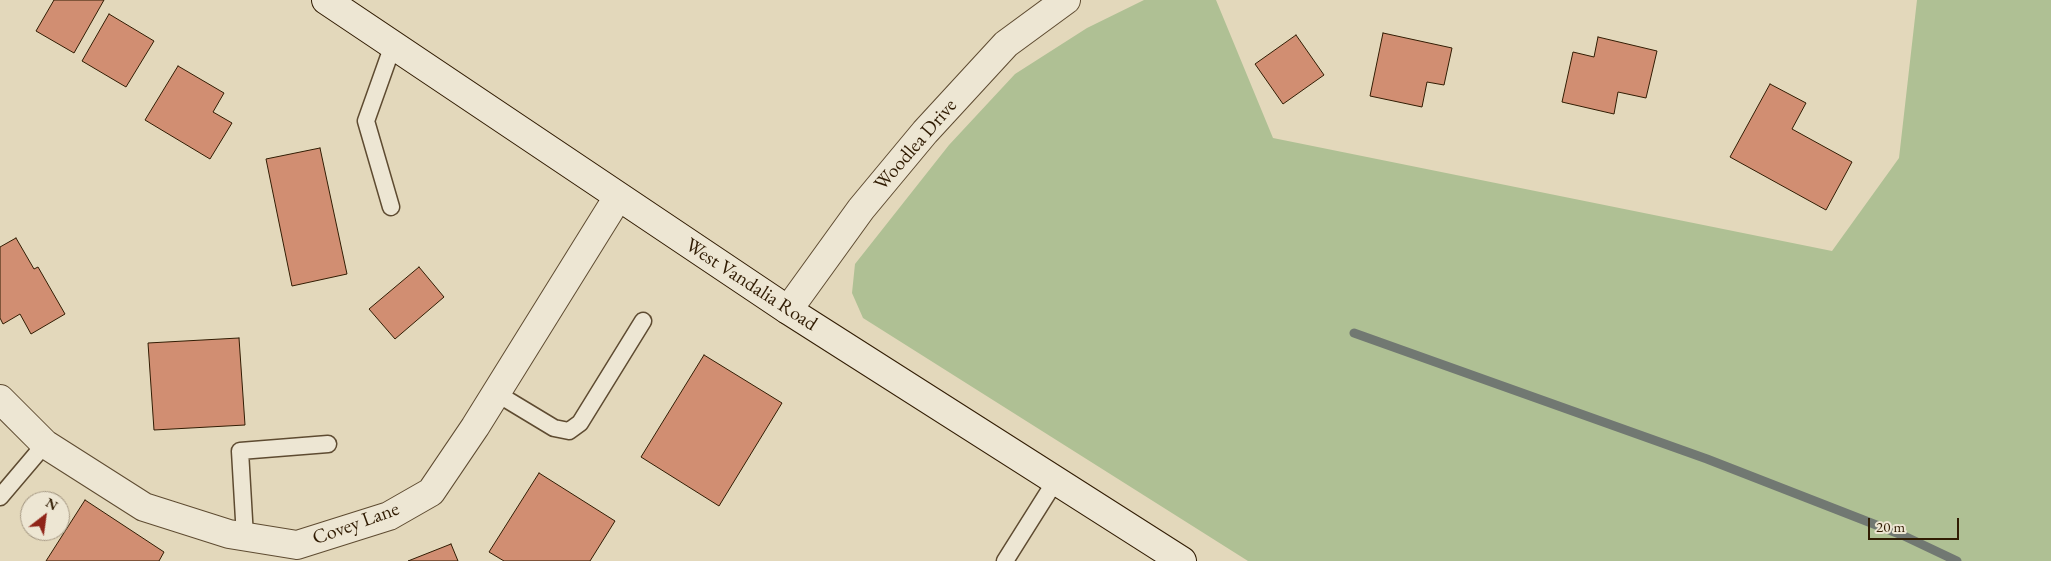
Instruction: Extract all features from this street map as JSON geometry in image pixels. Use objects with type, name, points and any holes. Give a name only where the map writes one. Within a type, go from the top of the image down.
[{"type":"street","name":"West Vandalia Road","points":[[326,0],[788,310],[1182,561]]},
{"type":"street","name":"Woodlea Drive","points":[[788,310],[861,209],[926,132],[1006,44],[1066,0]]},
{"type":"street","name":"Covey Lane","points":[[0,399],[45,444],[144,507],[229,534],[298,553],[389,516],[431,492],[496,394],[618,197]]},
{"type":"lane","points":[[391,208],[366,121],[393,45]]},
{"type":"lane","points":[[496,394],[554,428],[569,431],[580,423],[642,321]]},
{"type":"lane","points":[[0,497],[45,444]]},
{"type":"lane","points":[[245,537],[240,451],[328,444]]},
{"type":"lane","points":[[1005,561],[1056,480]]},
{"type":"green space","points":[[1144,0],[1216,0],[1273,138],[1832,251],[1899,158],[1917,0],[2051,0],[2051,561],[1248,561],[863,318],[852,293],[855,264],[949,145],[1015,74],[1087,28]]},
{"type":"building","points":[[54,0],[104,0],[74,53],[36,31]]},
{"type":"building","points":[[109,14],[154,41],[126,87],[82,61]]},
{"type":"building","points":[[1383,33],[1452,48],[1444,85],[1427,82],[1422,107],[1370,96]]},
{"type":"building","points":[[1296,35],[1324,75],[1283,104],[1255,64]]},
{"type":"building","points":[[1598,37],[1657,51],[1646,98],[1618,92],[1614,114],[1562,102],[1573,52],[1594,57]]},
{"type":"building","points":[[178,66],[224,93],[213,112],[232,123],[210,159],[145,120]]},
{"type":"building","points":[[1770,84],[1806,103],[1792,129],[1852,162],[1826,210],[1730,157]]},
{"type":"building","points":[[320,148],[347,274],[292,286],[266,159]]},
{"type":"building","points":[[16,238],[34,269],[38,267],[65,314],[31,334],[20,314],[3,324],[0,318],[0,247]]},
{"type":"building","points":[[419,267],[444,297],[395,339],[369,309]]},
{"type":"building","points":[[239,338],[245,425],[154,430],[148,343]]},
{"type":"building","points":[[704,355],[782,403],[719,506],[641,457]]},
{"type":"building","points":[[539,473],[615,521],[590,561],[504,561],[489,552]]},
{"type":"building","points":[[85,500],[164,552],[159,561],[46,561],[59,541],[70,541],[70,523]]},
{"type":"building","points":[[451,544],[458,561],[408,561]]},
{"type":"waterway","points":[[1354,333],[1707,459],[1902,535],[1957,561]]}]
